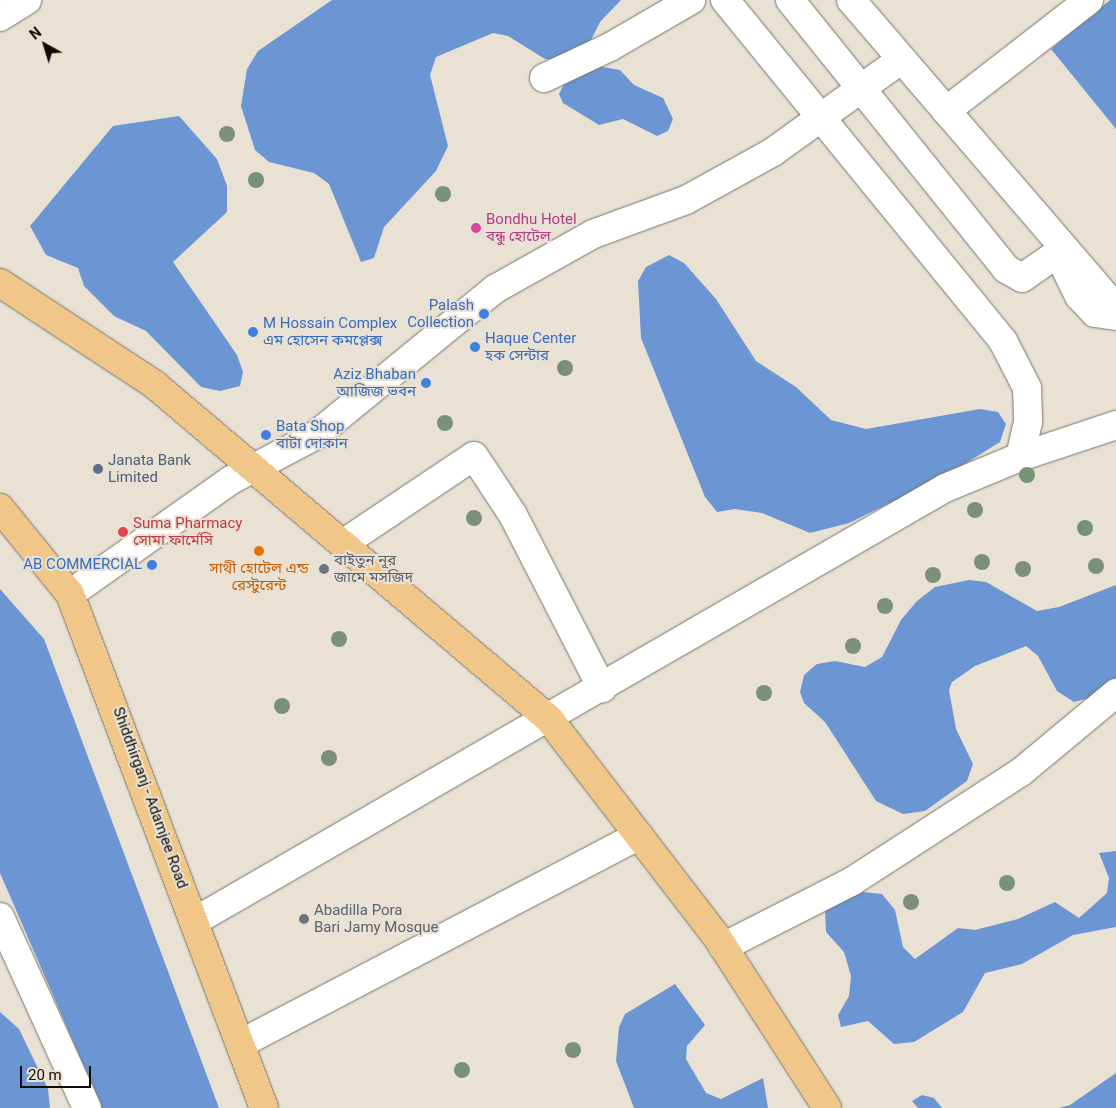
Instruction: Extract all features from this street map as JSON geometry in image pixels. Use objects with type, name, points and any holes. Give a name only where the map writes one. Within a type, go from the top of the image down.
[{"type":"main road","points":[[0,283],[155,385],[550,719],[723,946],[827,1108]]},
{"type":"main road","name":"Shiddhirganj - Adamjee Road","points":[[0,508],[70,594],[264,1108]]},
{"type":"street","points":[[0,17],[27,0]]},
{"type":"street","points":[[544,78],[610,47],[691,0]]},
{"type":"street","points":[[726,0],[1007,348],[1027,388],[1028,422],[1020,457]]},
{"type":"street","points":[[790,0],[1006,270],[1022,278],[1058,253],[1079,296],[1095,313],[1116,316]]},
{"type":"street","points":[[852,0],[899,61],[946,111],[1116,308]]},
{"type":"street","points":[[946,111],[1089,0]]},
{"type":"street","points":[[70,594],[231,480],[256,470],[316,434],[495,290],[593,234],[686,200],[772,152],[899,61]]},
{"type":"street","points":[[195,921],[550,719],[945,488],[1020,457],[1116,426]]},
{"type":"street","points":[[344,543],[474,456],[513,515],[602,688]]},
{"type":"street","points":[[723,946],[851,882],[1021,772],[1116,693]]},
{"type":"street","points":[[240,1044],[639,835]]},
{"type":"street","points":[[0,917],[87,1108]]},
{"type":"water","points":[[332,0],[621,0],[600,22],[590,42],[562,60],[545,59],[508,36],[493,33],[436,57],[430,75],[448,146],[436,171],[384,227],[374,258],[361,262],[329,184],[314,173],[269,162],[255,150],[241,106],[247,69],[258,51]]},
{"type":"water","points":[[1110,0],[1116,0],[1116,129],[1051,49]]},
{"type":"water","points":[[597,66],[620,70],[634,85],[663,98],[673,119],[668,131],[657,136],[623,119],[599,125],[563,103],[559,94],[566,80]]},
{"type":"water","points":[[179,116],[217,159],[227,186],[227,212],[173,262],[237,355],[243,372],[240,386],[220,391],[201,387],[146,331],[114,316],[84,286],[78,268],[46,255],[30,226],[113,126]]},
{"type":"water","points":[[669,255],[684,263],[716,299],[756,361],[796,387],[831,420],[866,429],[980,409],[998,412],[1006,424],[1000,442],[947,475],[849,523],[810,533],[762,513],[735,509],[717,512],[705,497],[641,338],[638,281],[646,267]]},
{"type":"water","points":[[969,580],[986,582],[1037,611],[1059,607],[1116,585],[1116,681],[1097,696],[1074,702],[1057,691],[1038,656],[1026,646],[975,666],[952,682],[949,690],[956,729],[973,764],[967,781],[925,811],[903,814],[876,801],[825,722],[804,703],[800,692],[804,675],[817,664],[835,661],[865,667],[882,657],[901,620],[917,601],[935,587]]},
{"type":"water","points":[[0,589],[44,639],[219,1108],[102,1108],[0,873]]},
{"type":"water","points":[[1116,851],[1116,927],[1073,935],[1022,964],[985,973],[963,1012],[914,1042],[894,1044],[868,1021],[841,1027],[838,1015],[849,996],[851,976],[844,952],[826,932],[825,908],[863,892],[882,894],[895,910],[903,947],[915,959],[958,928],[975,930],[1018,919],[1055,902],[1079,918],[1107,893],[1109,878],[1099,853]]},
{"type":"water","points":[[675,984],[705,1025],[687,1046],[686,1059],[706,1093],[721,1099],[763,1078],[768,1108],[634,1108],[616,1061],[619,1027],[625,1014]]},
{"type":"water","points":[[0,1012],[19,1029],[48,1089],[50,1108],[0,1108]]},
{"type":"water","points":[[1116,1073],[1116,1108],[1059,1108],[1070,1105]]},
{"type":"water","points":[[922,1095],[934,1098],[942,1108],[918,1108],[912,1101]]},
{"type":"place","name":"Bondhu Hotel বন্ধু হোটেল","points":[[476,228]]},
{"type":"place","name":"Palash Collection","points":[[484,314]]},
{"type":"place","name":"M Hossain Complex এম হোসেন কমপ্লেক্স","points":[[253,332]]},
{"type":"place","name":"Haque Center হক সেন্টার","points":[[475,347]]},
{"type":"place","name":"Aziz Bhaban আজিজ ভবন","points":[[426,383]]},
{"type":"place","name":"Bata Shop বাটা দোকান","points":[[266,435]]},
{"type":"place","name":"Janata Bank Limited","points":[[98,469]]},
{"type":"place","name":"Suma Pharmacy সোমা ফার্মেসি","points":[[123,532]]},
{"type":"place","name":"সাথী হোটেল এন্ড রেস্টুরেন্ট","points":[[259,551]]},
{"type":"place","name":"AB COMMERCIAL","points":[[152,565]]},
{"type":"place","name":"বাইতুন নূর জামে মসজিদ","points":[[324,569]]},
{"type":"place","name":"Abadilla Pora Bari Jamy Mosque","points":[[304,919]]}]
